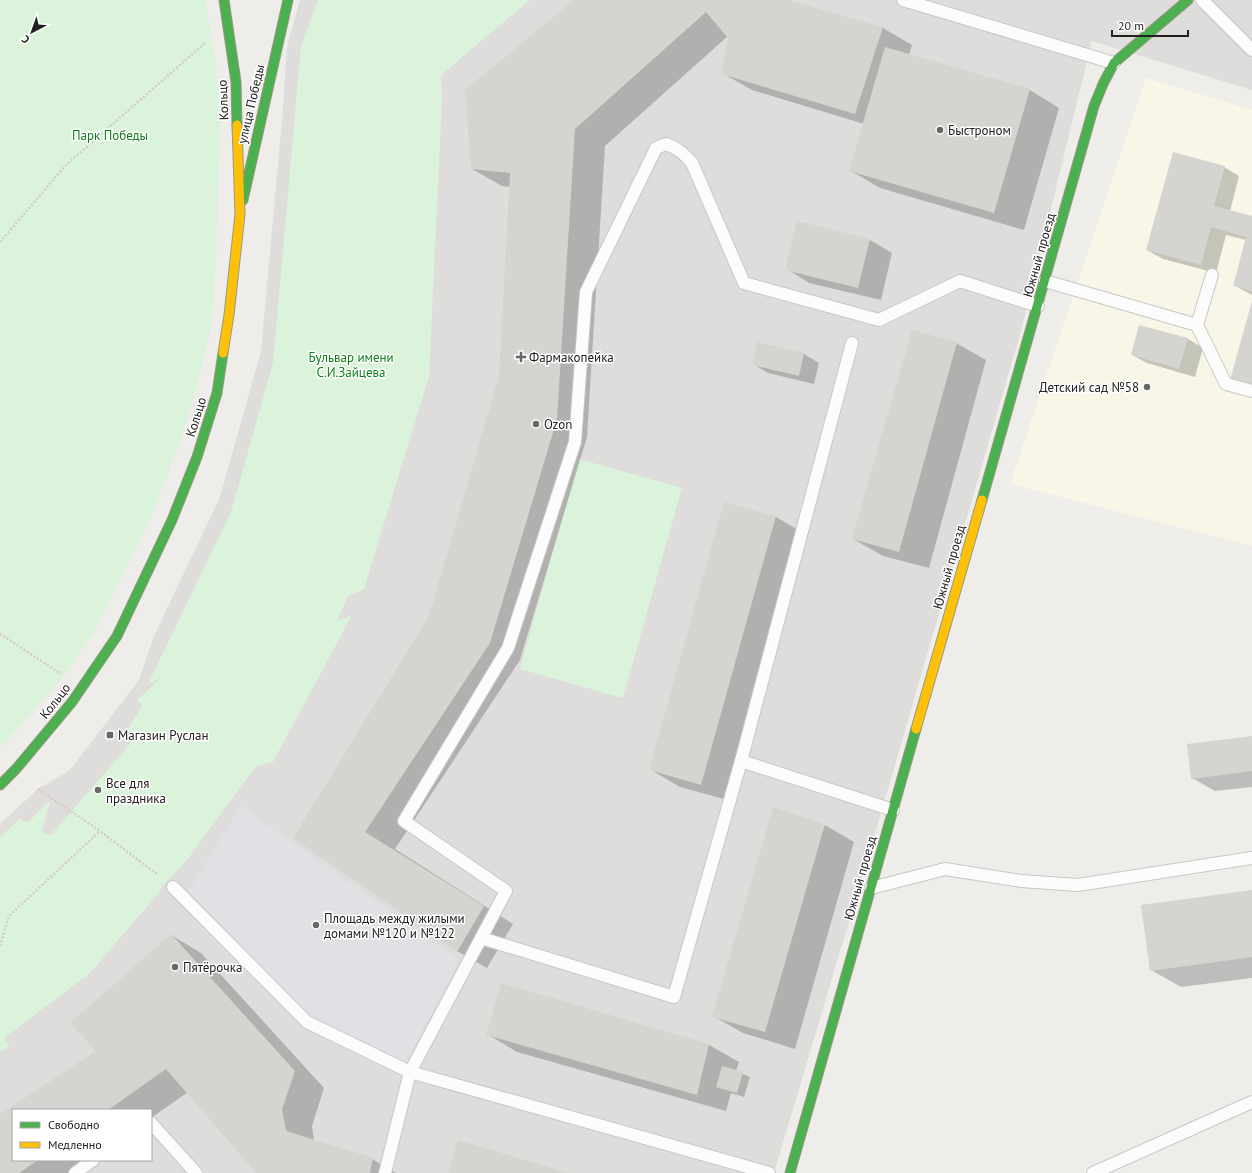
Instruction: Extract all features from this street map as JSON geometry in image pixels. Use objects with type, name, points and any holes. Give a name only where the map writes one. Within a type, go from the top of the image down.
[{"type":"street","name":"Кольцо","points":[[0,785],[16,769],[72,702],[117,636],[172,520],[197,457],[217,393],[229,315],[240,214],[236,82],[224,0]]},
{"type":"street","name":"улица Победы","points":[[240,214],[288,0]]},
{"type":"street","name":"Южный проезд","points":[[790,1173],[1094,106],[1103,84],[1114,64],[1188,0]]},
{"type":"lane","points":[[903,0],[1114,64]]},
{"type":"lane","points":[[1202,0],[1252,50]]},
{"type":"lane","points":[[384,1173],[410,1072],[506,891],[404,821],[508,648],[575,442],[586,292],[656,148],[666,144],[673,146],[680,150],[692,163],[744,283],[879,320],[960,281],[1038,306]]},
{"type":"lane","points":[[1212,275],[1197,325],[1226,384],[1252,391]]},
{"type":"lane","points":[[1045,282],[1197,325]]},
{"type":"lane","points":[[481,938],[674,997],[741,760],[852,343]]},
{"type":"lane","points":[[741,760],[893,810]]},
{"type":"lane","points":[[871,888],[945,869],[1021,881],[1078,886],[1252,858]]},
{"type":"lane","points":[[173,887],[307,1022],[410,1072],[769,1173]]},
{"type":"lane","points":[[1093,1173],[1252,1102]]},
{"type":"lane","points":[[152,1124],[196,1173]]},
{"type":"lane","points":[[75,1173],[92,1161]]},
{"type":"path","points":[[0,242],[66,164],[210,38]]},
{"type":"path","points":[[0,634],[64,676]]},
{"type":"path","points":[[38,789],[100,831],[173,887]]},
{"type":"path","points":[[0,946],[9,916],[100,831]]},
{"type":"shaded area","points":[[300,0],[1252,0],[1252,90],[1092,41],[1021,331],[875,834],[774,1173],[0,1173],[0,824],[38,789],[70,770],[139,680],[154,636],[220,497],[261,351],[283,108],[287,47]]},
{"type":"shaded area","name":"Детский сад №58","points":[[1146,78],[1252,110],[1252,546],[1010,484]]},
{"type":"shaded area","name":"Площадь между жилыми домами №120 и №122","points":[[241,806],[459,960],[405,1062],[311,1017],[189,891]]},
{"type":"green space","name":"Парк Победы","points":[[0,0],[205,0],[218,79],[220,120],[216,261],[211,327],[196,390],[179,445],[151,517],[94,632],[64,676],[0,748]]},
{"type":"green space","name":"Бульвар имени С.И.Зайцева","points":[[318,0],[530,0],[441,75],[442,100],[429,376],[364,589],[348,596],[337,621],[352,615],[273,762],[256,766],[187,860],[161,887],[162,889],[90,973],[4,1038],[9,1046],[0,1052],[0,837],[20,819],[27,823],[50,801],[42,832],[50,836],[137,736],[128,729],[142,706],[137,700],[160,679],[148,684],[231,512],[273,363],[301,47]]},
{"type":"green space","points":[[579,459],[682,488],[623,698],[520,669]]},
{"type":"building","points":[[574,0],[787,0],[883,27],[855,114],[721,74],[728,38],[706,12],[575,129],[557,419],[490,643],[365,832],[484,906],[457,952],[293,838],[429,616],[499,376],[510,173],[471,169],[465,90]]},
{"type":"building","name":"Быстроном","points":[[885,47],[1030,89],[994,213],[849,171]]},
{"type":"building","points":[[1173,152],[1225,166],[1214,206],[1252,216],[1252,291],[1233,286],[1246,237],[1211,227],[1201,265],[1146,250]]},
{"type":"building","points":[[797,221],[870,239],[858,288],[785,270]]},
{"type":"building","points":[[1252,301],[1252,386],[1230,380]]},
{"type":"building","points":[[1139,325],[1188,338],[1179,369],[1131,355]]},
{"type":"building","points":[[912,330],[957,342],[899,552],[852,539]]},
{"type":"building","points":[[757,342],[804,353],[799,376],[752,365]]},
{"type":"building","points":[[724,502],[776,516],[701,785],[649,770]]},
{"type":"building","points":[[1252,736],[1252,771],[1191,779],[1187,744]]},
{"type":"building","points":[[773,807],[825,824],[765,1032],[712,1017]]},
{"type":"building","points":[[1252,890],[1252,957],[1150,971],[1141,905]]},
{"type":"building","points":[[171,934],[295,1071],[282,1109],[286,1131],[373,1158],[370,1173],[256,1173],[166,1069],[109,1109],[12,1109],[12,1161],[37,1161],[19,1173],[0,1173],[0,1114],[96,1051],[70,1023]]},
{"type":"building","points":[[501,983],[709,1044],[697,1095],[486,1035]]},
{"type":"building","points":[[722,1066],[743,1072],[737,1093],[716,1087]]},
{"type":"building","points":[[458,1140],[568,1173],[448,1173]]},
{"type":"traffic: fast","points":[[224,0],[236,82],[237,125]]},
{"type":"traffic: fast","points":[[243,200],[288,0]]},
{"type":"traffic: fast","points":[[982,500],[1094,106],[1103,84],[1114,63],[1188,0]]},
{"type":"traffic: fast","points":[[0,785],[16,769],[72,702],[117,636],[172,520],[197,457],[217,393],[223,353]]},
{"type":"traffic: fast","points":[[790,1173],[916,729]]},
{"type":"traffic: slow","points":[[223,353],[229,315],[240,214],[237,125]]},
{"type":"traffic: slow","points":[[916,729],[982,500]]},
{"type":"place","name":"Быстроном","points":[[940,130]]},
{"type":"place","name":"Фармакопейка","points":[[521,357]]},
{"type":"place","name":"Детский сад №58","points":[[1147,387]]},
{"type":"place","name":"Ozon","points":[[536,424]]},
{"type":"place","name":"Магазин Руслан","points":[[110,735]]},
{"type":"place","name":"Все для праздника","points":[[98,790]]},
{"type":"place","name":"Площадь между жилыми домами №120 и №122","points":[[316,925]]},
{"type":"place","name":"Пятёрочка","points":[[175,967]]}]
